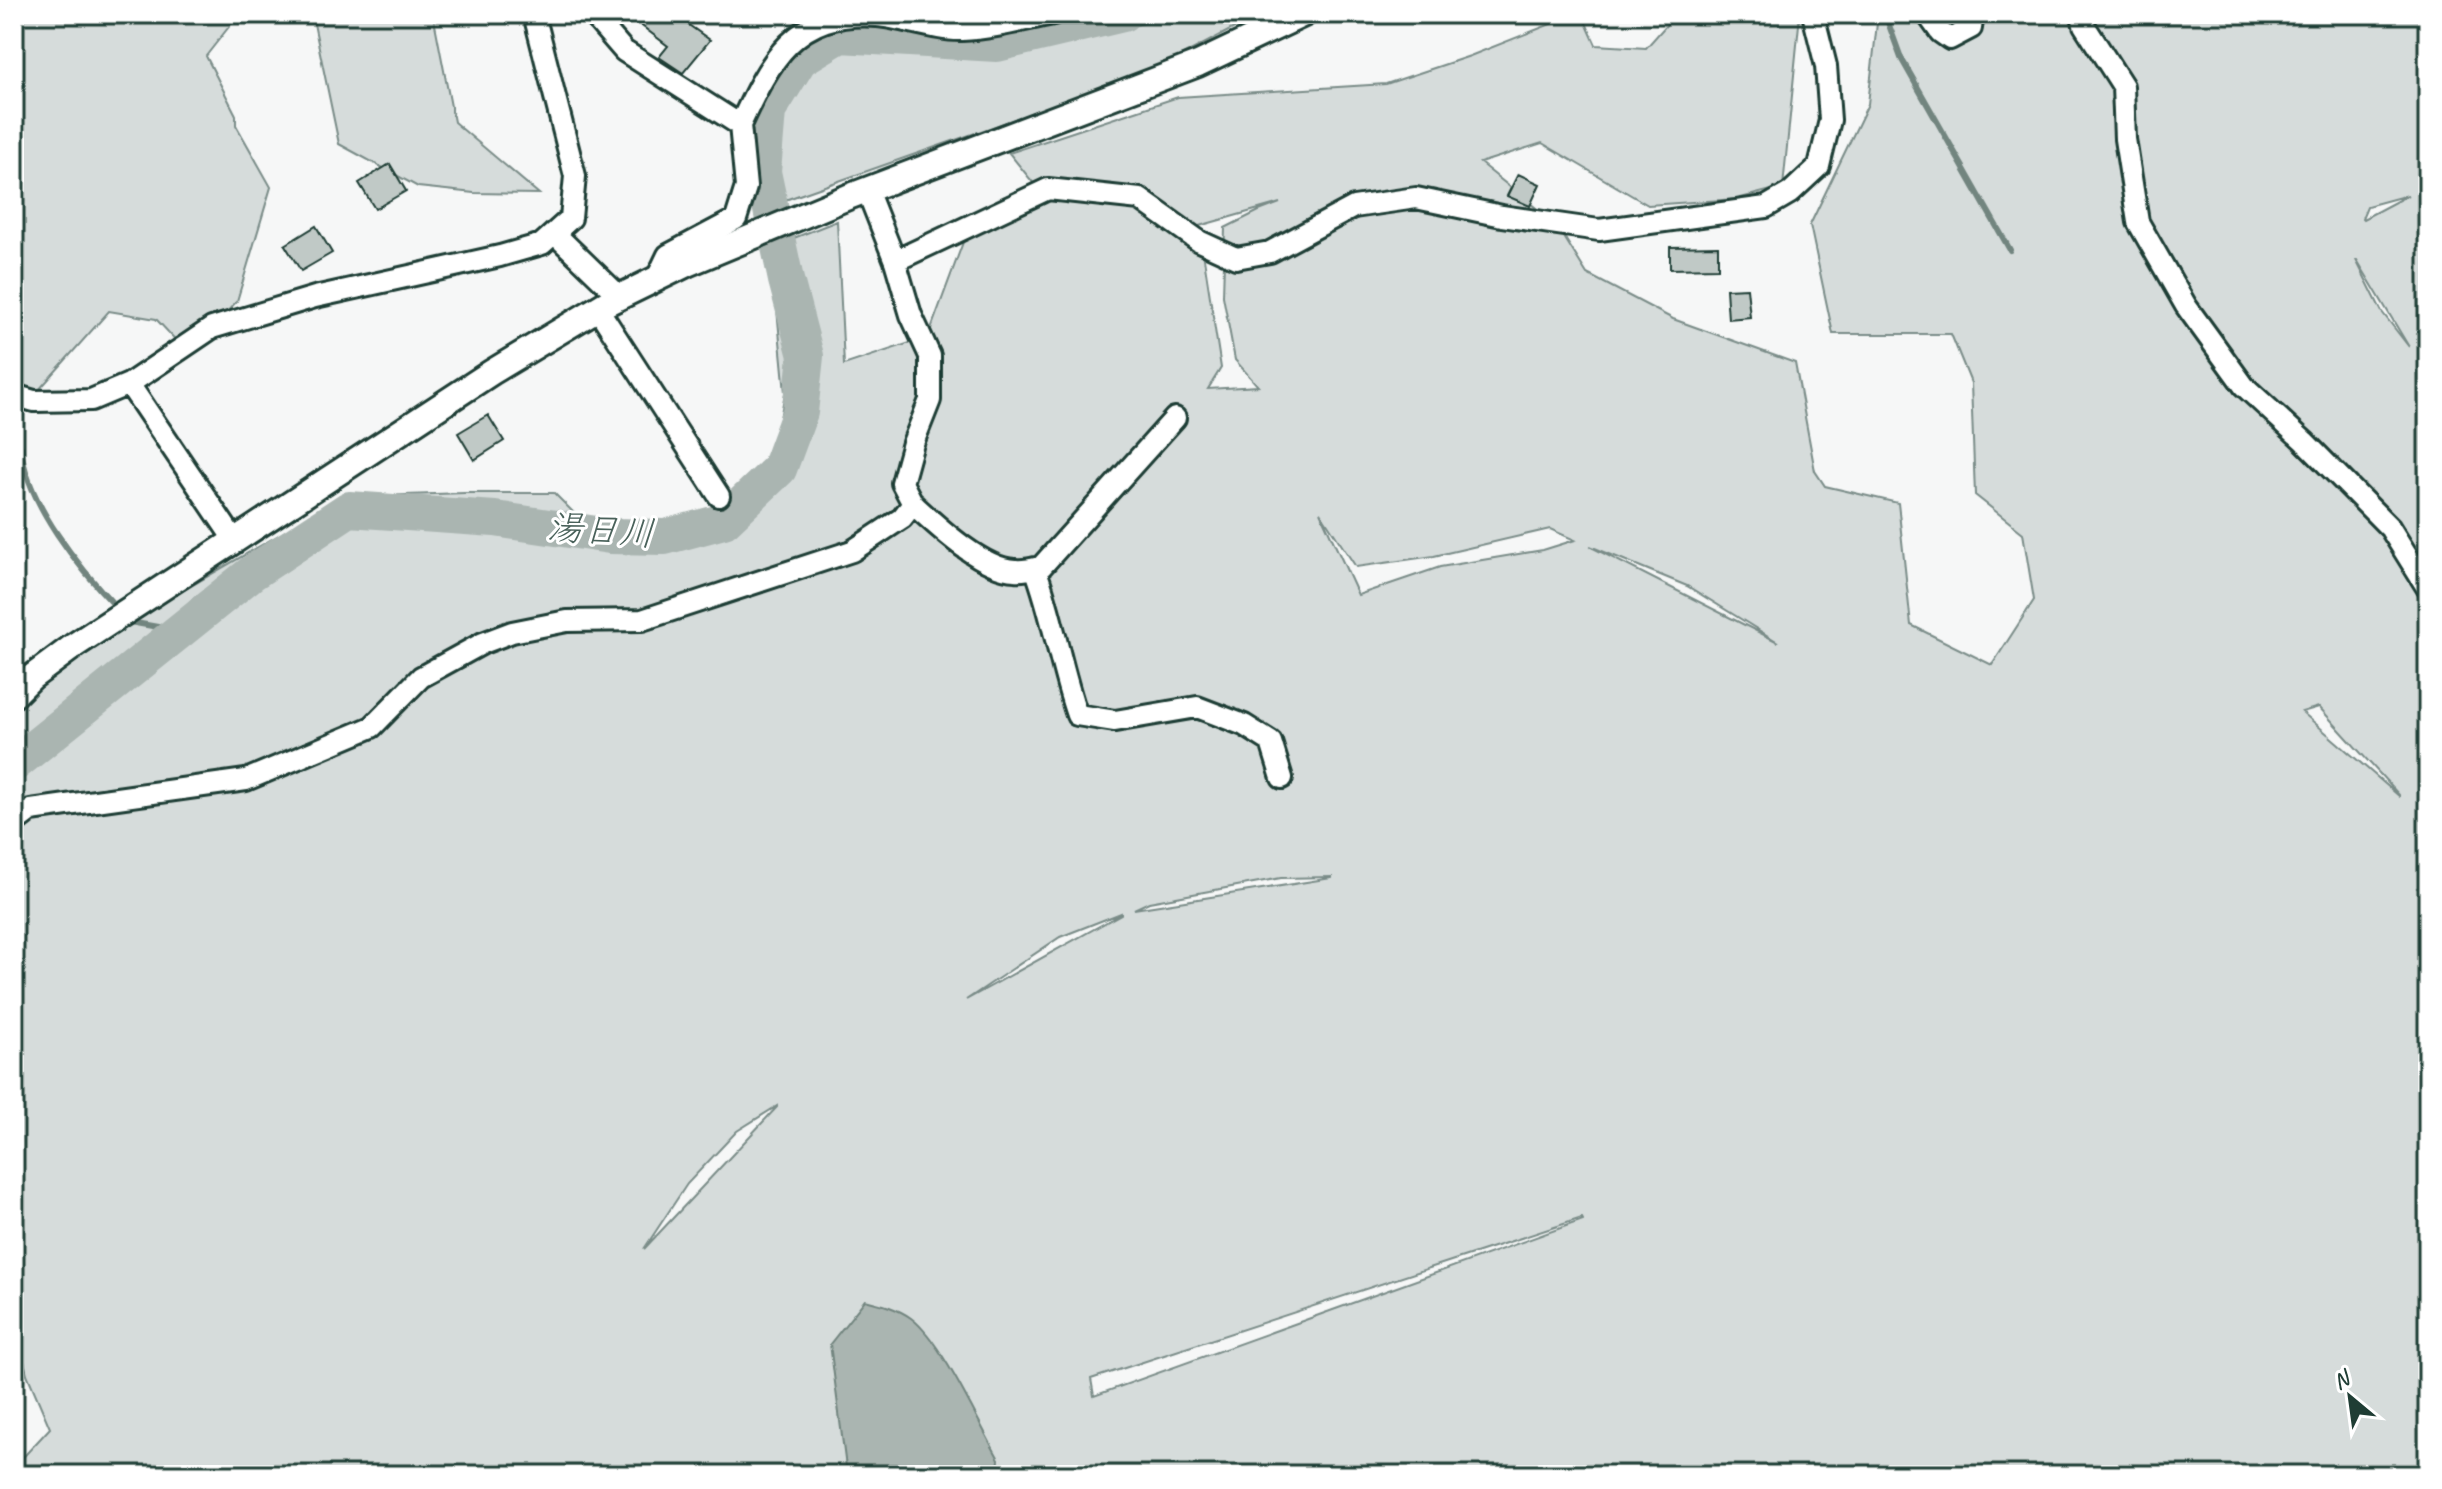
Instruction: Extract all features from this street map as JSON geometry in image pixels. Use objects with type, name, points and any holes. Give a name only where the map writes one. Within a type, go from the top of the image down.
[{"type":"street","points":[[14,395],[34,401],[91,400],[129,384],[212,328],[315,297],[542,244],[571,218],[575,176],[534,14]]},
{"type":"street","points":[[592,14],[624,51],[740,125]]},
{"type":"street","points":[[656,280],[668,255],[736,219],[746,187],[740,125],[759,84],[782,50],[806,29],[836,18],[876,16],[960,30],[1053,14]]},
{"type":"street","points":[[14,695],[32,677],[75,645],[492,372],[620,297],[687,264],[858,194],[1198,64],[1304,14]]},
{"type":"street","points":[[895,261],[1048,189],[1140,199],[1199,241],[1236,258],[1270,252],[1354,207],[1416,198],[1502,216],[1599,230],[1766,207],[1790,193],[1819,166],[1823,151],[1830,120],[1826,66],[1813,14]]},
{"type":"street","points":[[1927,14],[1940,32],[1950,39],[1971,28],[1973,14]]},
{"type":"street","points":[[2082,14],[2084,25],[2123,86],[2125,139],[2138,222],[2186,306],[2244,386],[2304,441],[2390,528],[2428,589]]},
{"type":"street","points":[[858,194],[895,261],[911,315],[930,356],[930,400],[902,483],[913,504],[944,533],[981,558],[1012,571],[1041,567],[1175,418]]},
{"type":"street","points":[[554,233],[620,297]]},
{"type":"street","points":[[598,309],[719,496]]},
{"type":"street","points":[[129,384],[235,541]]},
{"type":"street","points":[[14,823],[31,810],[246,780],[372,727],[421,677],[483,643],[512,632],[567,621],[642,620],[852,551],[902,518],[913,504]]},
{"type":"street","points":[[1035,568],[1048,604],[1066,684],[1077,715],[1115,721],[1197,707],[1244,725],[1271,742],[1282,778]]},
{"type":"shaded area","points":[[14,14],[239,14],[206,56],[236,115],[236,125],[271,187],[237,301],[212,328],[183,348],[156,319],[109,311],[14,418]]},
{"type":"shaded area","points":[[312,14],[433,14],[454,122],[539,194],[474,193],[418,187],[339,144]]},
{"type":"shaded area","points":[[1188,14],[1261,14],[1154,70],[782,201],[777,136],[796,81],[845,42],[906,51],[1008,51]]},
{"type":"shaded area","points":[[1576,14],[1582,14],[1596,45],[1646,48],[1676,14],[1800,14],[1783,187],[1737,199],[1648,205],[1542,143],[1480,163],[1556,224],[1587,274],[1673,319],[1795,363],[1815,471],[1825,486],[1898,503],[1911,625],[1992,665],[2034,600],[2023,533],[1975,495],[1971,383],[1951,334],[1833,334],[1810,225],[1868,104],[1878,14],[2428,14],[2428,887],[2416,888],[2428,889],[2428,1475],[72,1475],[68,1469],[70,1475],[14,1475],[14,1467],[50,1428],[27,1374],[14,1319],[14,707],[22,697],[167,600],[344,497],[554,493],[587,526],[724,521],[768,479],[785,393],[771,247],[837,221],[844,365],[928,337],[969,226],[1035,185],[1009,153],[1178,97],[1386,84],[1470,56]],"holes":[[[2408,195],[2363,219],[2367,206]],[[1280,203],[1225,228],[1223,296],[1235,360],[1258,386],[1208,389],[1221,368],[1199,226]],[[2356,260],[2357,260],[2409,347],[2382,312]],[[1320,512],[1356,567],[1434,556],[1550,529],[1575,540],[1543,550],[1440,567],[1358,595]],[[1590,546],[1687,586],[1778,642]],[[2319,707],[2399,796],[2302,712]],[[1332,877],[1134,909],[1149,902],[1281,878]],[[1121,913],[1121,914],[966,1000],[1060,937]],[[777,1106],[644,1249],[687,1184],[737,1131]],[[1583,1220],[1094,1396],[1091,1379]]]},
{"type":"shaded area","points":[[865,1300],[906,1315],[923,1329],[959,1384],[999,1459],[998,1475],[847,1475],[830,1344]]},
{"type":"building","points":[[626,14],[673,14],[710,40],[683,73],[659,57],[668,46]]},
{"type":"building","points":[[390,164],[406,191],[375,209],[359,183]]},
{"type":"building","points":[[1518,174],[1540,184],[1530,206],[1507,196]]},
{"type":"building","points":[[316,226],[332,253],[301,271],[285,245]]},
{"type":"building","points":[[1718,246],[1718,268],[1670,269],[1670,247]]},
{"type":"building","points":[[1747,288],[1750,317],[1728,319],[1726,289]]},
{"type":"building","points":[[488,415],[504,441],[474,460],[458,433]]},
{"type":"waterway","name":"湯日川","points":[[14,764],[252,573],[349,509],[495,519],[610,536],[665,537],[724,521],[779,469],[800,412],[806,356],[763,172],[768,111],[800,59],[840,35],[997,44],[1123,14]]},
{"type":"waterway","points":[[1885,14],[1901,58],[2010,250]]},
{"type":"waterway","points":[[14,442],[21,447],[33,490],[57,534],[118,609]]},
{"type":"waterway","points":[[126,617],[130,622],[169,629],[252,573]]}]
